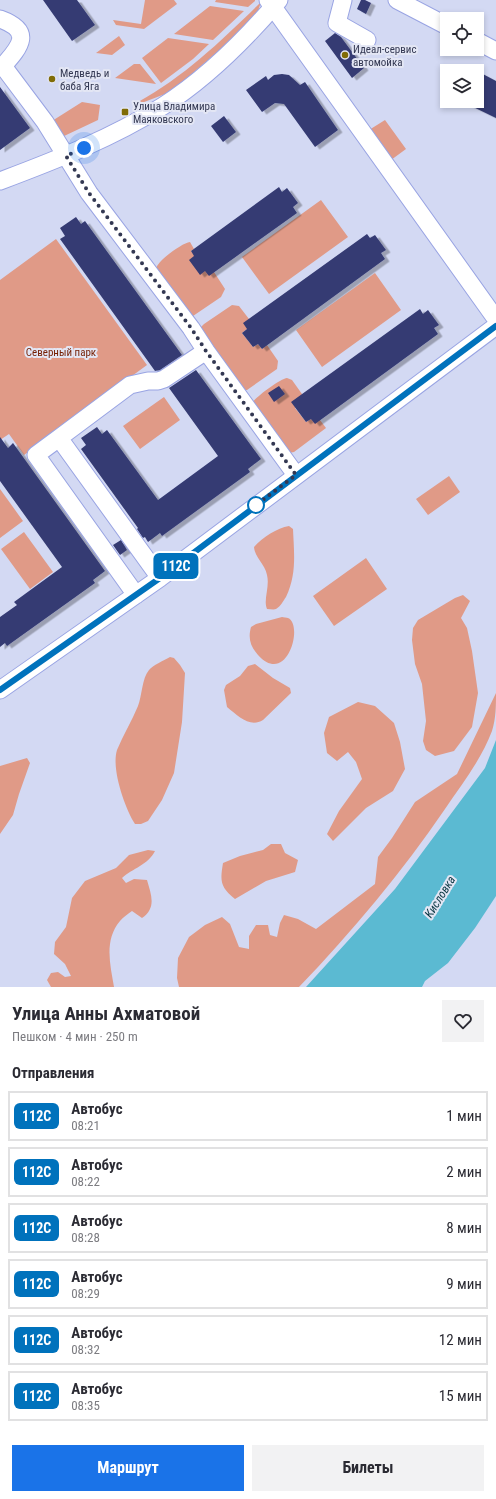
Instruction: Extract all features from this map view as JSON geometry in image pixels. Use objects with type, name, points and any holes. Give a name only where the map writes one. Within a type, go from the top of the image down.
[{"type":"street","points":[[343,0],[337,23],[367,40]]},
{"type":"street","points":[[397,0],[440,22]]},
{"type":"street","points":[[0,181],[66,156],[129,126],[163,106],[193,84],[228,55],[273,2],[496,319]]},
{"type":"street","points":[[0,19],[15,26],[20,35],[19,46],[3,66],[45,122],[89,193],[191,328],[296,475]]},
{"type":"street","points":[[484,45],[496,51]]},
{"type":"street","points":[[0,690],[160,578],[496,326]]},
{"type":"street","points":[[136,595],[36,455],[130,385],[164,379],[206,351]]},
{"type":"street","points":[[59,438],[160,578]]},
{"type":"green space","points":[[145,0],[174,0],[177,4],[144,29],[116,25],[113,20],[141,24]]},
{"type":"green space","points":[[216,0],[255,1],[248,7],[215,2]]},
{"type":"green space","points":[[260,3],[257,14],[223,47],[186,79],[165,94],[139,104],[138,102],[172,81],[202,57]]},
{"type":"green space","points":[[210,6],[244,11],[213,40],[174,34]]},
{"type":"green space","points":[[119,36],[125,45],[112,55],[96,53]]},
{"type":"green space","points":[[168,38],[209,44],[193,59],[161,83],[142,58]]},
{"type":"green space","points":[[134,64],[140,64],[156,84],[115,78]]},
{"type":"green space","points":[[82,102],[100,105],[98,120],[62,137],[52,121]]},
{"type":"green space","points":[[385,120],[406,149],[391,160],[369,130]]},
{"type":"green space","points":[[321,200],[348,237],[269,294],[242,257]]},
{"type":"green space","name":"Северный парк","points":[[56,239],[147,365],[24,455],[9,434],[0,440],[0,280]]},
{"type":"green space","points":[[190,242],[194,249],[191,251],[205,271],[214,272],[225,289],[221,297],[193,316],[190,316],[156,269],[157,266],[170,253]]},
{"type":"green space","points":[[375,273],[401,310],[322,367],[296,330]]},
{"type":"green space","points":[[232,305],[239,306],[249,319],[247,329],[242,333],[253,347],[258,344],[262,349],[267,345],[278,361],[277,369],[247,390],[244,390],[200,328]]},
{"type":"green space","points":[[287,378],[292,380],[302,394],[300,404],[295,408],[306,422],[311,419],[320,420],[326,428],[294,452],[289,453],[253,402],[269,388],[279,381]]},
{"type":"green space","points":[[164,397],[180,420],[140,449],[123,426]]},
{"type":"green space","points":[[449,476],[460,492],[428,515],[416,499]]},
{"type":"green space","points":[[0,489],[23,521],[0,538]]},
{"type":"green space","points":[[289,526],[293,529],[294,555],[290,588],[286,597],[278,608],[267,609],[267,575],[254,547],[270,534]]},
{"type":"green space","points":[[24,532],[53,572],[30,589],[1,549]]},
{"type":"green space","points":[[366,558],[387,589],[334,626],[313,596]]},
{"type":"green space","points":[[463,595],[470,601],[461,618],[467,628],[478,693],[472,727],[454,751],[435,756],[426,750],[423,741],[426,721],[422,684],[415,664],[412,640],[413,628],[418,620],[455,598]]},
{"type":"green space","points":[[282,617],[288,618],[292,623],[294,631],[290,651],[284,659],[277,664],[268,663],[258,655],[251,645],[251,627],[256,624]]},
{"type":"green space","points":[[170,657],[174,658],[185,673],[182,722],[174,773],[162,800],[148,821],[141,824],[135,824],[123,799],[117,778],[117,750],[138,706],[143,682],[147,673],[153,666]]},
{"type":"green space","points":[[255,664],[273,678],[290,688],[291,693],[263,720],[253,723],[244,720],[227,707],[224,690],[226,685],[240,676],[248,666]]},
{"type":"green space","points":[[496,693],[495,717],[492,731],[477,762],[412,856],[394,879],[338,945],[299,987],[179,987],[177,978],[178,958],[189,937],[205,925],[222,917],[230,924],[239,947],[249,949],[249,936],[256,925],[268,925],[270,935],[277,937],[280,923],[284,915],[298,919],[316,929],[375,884],[378,857],[415,802],[457,774]]},
{"type":"green space","points":[[358,702],[375,706],[394,723],[400,742],[405,769],[393,791],[366,808],[333,841],[327,834],[339,811],[362,779],[356,762],[348,752],[337,761],[327,753],[324,733],[329,717]]},
{"type":"green space","points":[[27,758],[30,763],[13,815],[0,834],[0,766]]},
{"type":"green space","points":[[271,844],[281,844],[285,853],[298,860],[295,872],[266,881],[235,899],[226,891],[222,883],[223,863],[240,856],[263,850]]},
{"type":"green space","points":[[148,850],[155,851],[148,860],[122,878],[126,883],[134,879],[147,880],[152,900],[150,910],[142,918],[132,911],[121,920],[115,928],[110,944],[110,961],[114,987],[51,987],[47,980],[51,973],[58,972],[65,977],[71,976],[65,964],[54,954],[55,942],[66,927],[72,898],[85,881],[116,868],[129,855]]},
{"type":"water","name":"Кисловка","points":[[496,740],[496,896],[475,928],[448,963],[425,981],[422,987],[306,987],[395,889],[485,768]]},
{"type":"building","points":[[43,0],[77,0],[95,25],[72,41]]},
{"type":"building","points":[[361,0],[371,3],[366,14],[357,9]]},
{"type":"building","name":"Идеал-сервис автомойка","points":[[335,33],[341,37],[364,68],[352,78],[325,41]]},
{"type":"building","points":[[274,75],[289,75],[300,85],[305,82],[338,130],[315,147],[284,104],[275,103],[262,112],[246,90],[266,76],[268,80]]},
{"type":"building","points":[[484,75],[496,81],[496,118],[475,108],[484,108]]},
{"type":"building","points":[[0,87],[30,128],[0,150]]},
{"type":"building","points":[[224,116],[236,132],[223,142],[211,126]]},
{"type":"building","points":[[279,187],[282,192],[287,188],[298,203],[293,207],[297,213],[209,276],[205,271],[200,275],[189,260],[194,256],[191,251]]},
{"type":"building","points":[[76,217],[81,224],[85,221],[182,355],[160,370],[155,371],[60,239],[65,236],[60,228]]},
{"type":"building","points":[[367,234],[370,238],[375,235],[386,250],[381,253],[385,259],[262,349],[258,344],[253,347],[242,333],[247,329],[243,323]]},
{"type":"building","points":[[420,309],[423,314],[428,310],[439,325],[434,328],[438,334],[315,424],[311,419],[306,422],[291,402]]},
{"type":"building","points":[[196,370],[261,459],[248,469],[250,472],[162,536],[160,533],[148,542],[145,537],[143,538],[137,529],[138,528],[81,449],[86,445],[81,438],[97,427],[102,434],[107,430],[158,500],[218,456],[169,388]]},
{"type":"building","points":[[279,386],[285,394],[274,402],[268,393]]},
{"type":"building","points":[[0,437],[8,448],[13,443],[105,571],[93,580],[95,583],[7,646],[5,643],[0,647],[0,617],[17,605],[14,602],[62,567],[0,481]]},
{"type":"building","points":[[121,540],[127,550],[120,555],[113,545]]},
{"type":"bus line","name":"112С","points":[[0,690],[160,578],[496,326]]},
{"type":"place","name":"Идеал-сервис автомойка","points":[[345,55]]},
{"type":"place","name":"Медведь и баба Яга","points":[[52,79]]},
{"type":"place","name":"Улица Владимира Маяковского","points":[[125,112]]},
{"type":"route","points":[[84,148],[66,156],[89,193],[191,328],[296,475],[256,505]]}]
